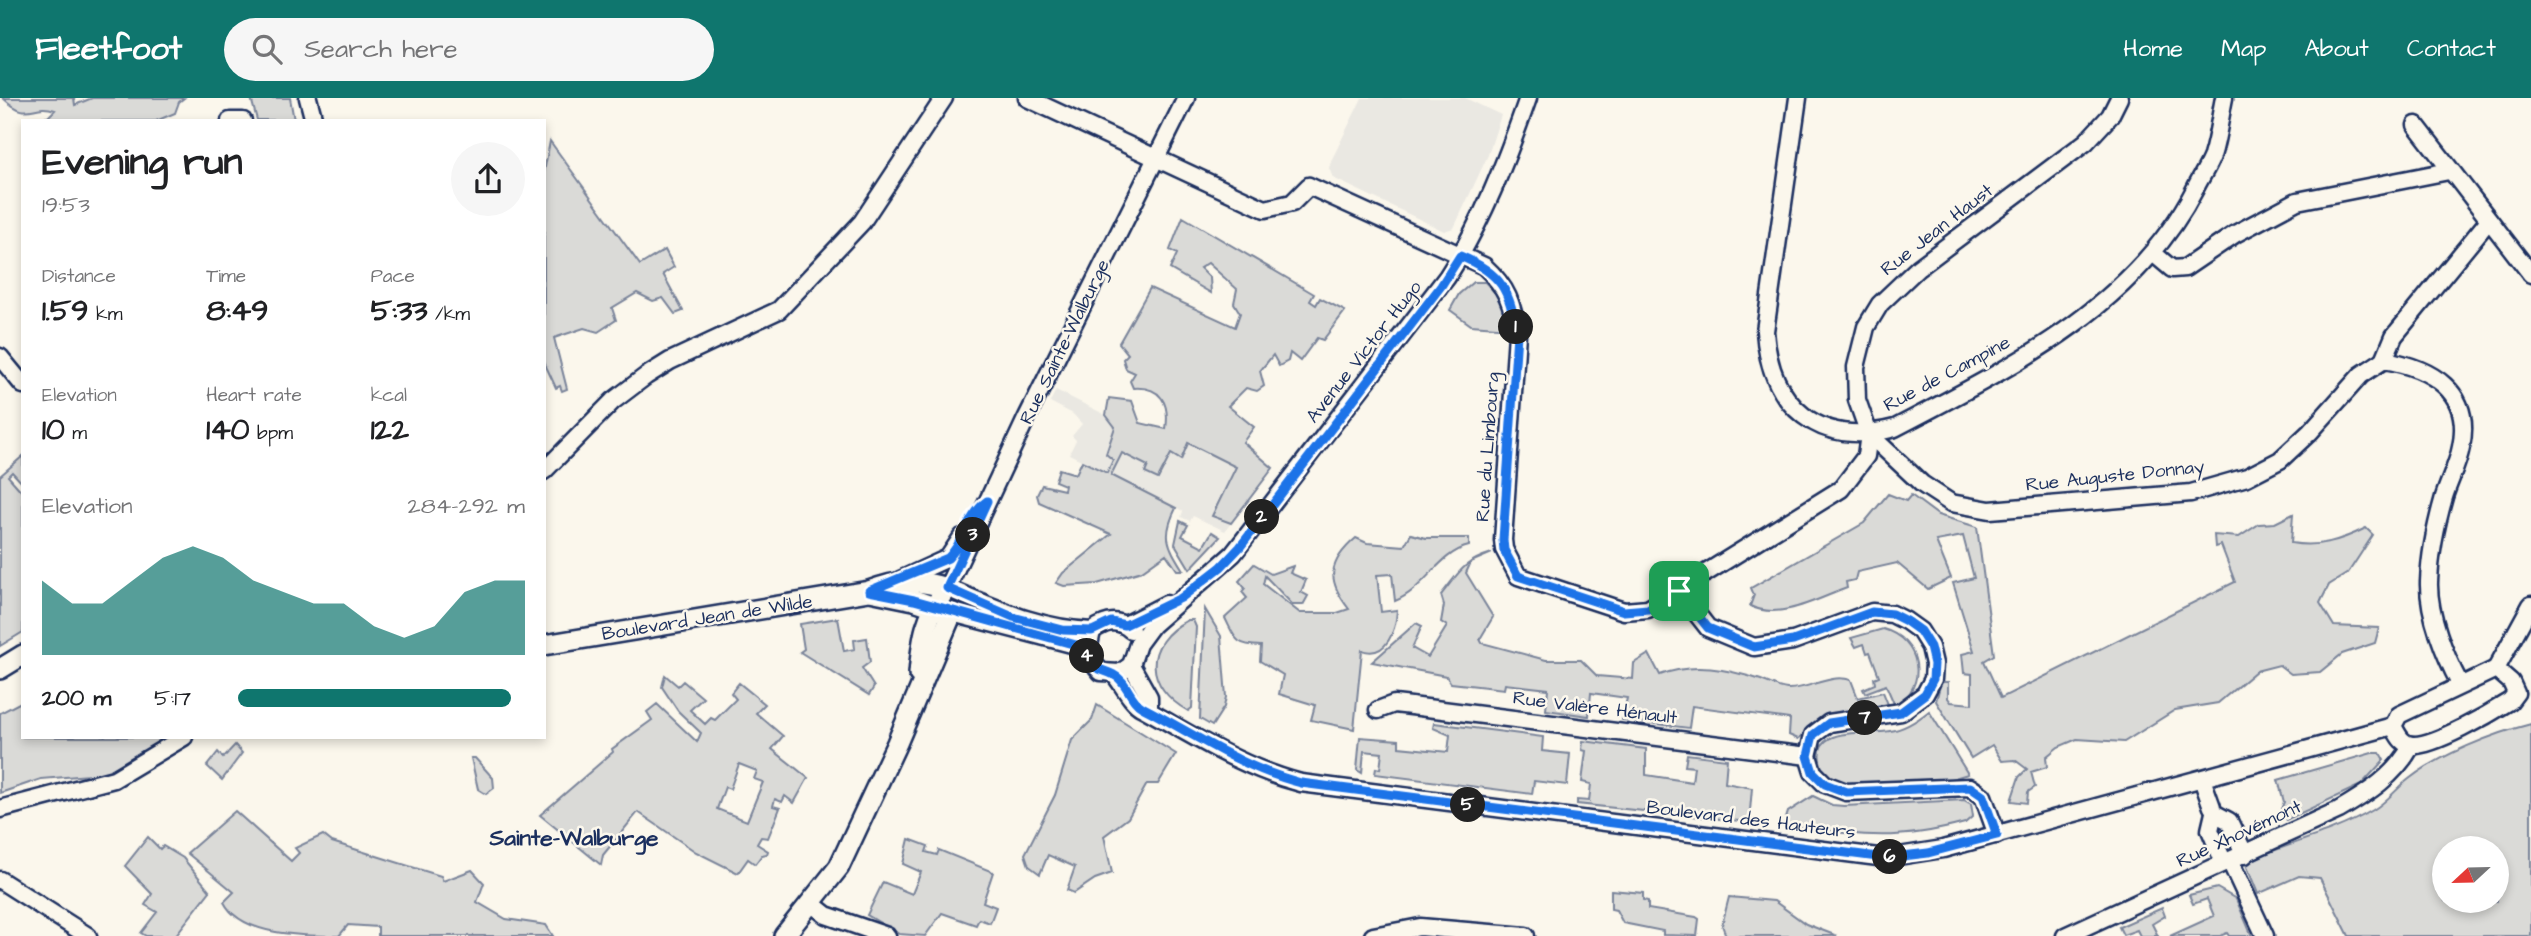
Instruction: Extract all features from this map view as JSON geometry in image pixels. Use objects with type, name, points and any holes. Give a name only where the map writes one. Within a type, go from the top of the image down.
[{"type":"main road","name":"Boulevard Jean de Wilde","points":[[546,645],[869,591],[896,581],[931,583],[947,588]]},
{"type":"main road","points":[[918,690],[923,630],[932,606],[947,588]]},
{"type":"main road","points":[[784,936],[839,867],[855,835],[952,613],[947,588]]},
{"type":"main road","name":"Boulevard Jean de Wilde","points":[[869,591],[952,613]]},
{"type":"main road","points":[[0,669],[21,657]]},
{"type":"street","points":[[308,98],[314,119]]},
{"type":"street","points":[[546,469],[613,401],[646,376],[670,361],[779,310],[862,222],[944,98]]},
{"type":"street","name":"Rue du Limbourg","points":[[1027,98],[1265,209],[1292,203],[1309,186],[1484,266],[1500,280],[1512,301],[1517,334],[1503,540],[1504,550],[1518,576],[1624,611],[1648,609],[1841,489],[1866,456],[1869,434]]},
{"type":"street","name":"Rue Sainte-Walburge","points":[[947,588],[987,501],[1186,98]]},
{"type":"street","name":"Avenue Victor Hugo","points":[[1138,645],[1157,620],[1221,567],[1240,547],[1426,306],[1460,256],[1500,177],[1528,98]]},
{"type":"street","name":"Rue de Campine","points":[[1798,98],[1765,331],[1766,352],[1779,390],[1799,414],[1826,428],[1869,434],[1895,428],[2046,344],[2104,302],[2153,253],[2183,212],[2211,157],[2224,98]]},
{"type":"street","name":"Rue Jean Haust","points":[[1869,434],[1857,400],[1856,367],[1866,327],[1880,304],[1918,268],[2086,142],[2110,116],[2119,98]]},
{"type":"street","points":[[2416,125],[2531,274]]},
{"type":"street","points":[[2153,253],[2172,269],[2185,268],[2235,234],[2297,201],[2449,171]]},
{"type":"street","points":[[2460,684],[2439,629],[2429,585],[2435,530],[2462,445],[2462,415],[2451,391],[2434,375],[2420,367],[2384,360],[2394,336],[2489,220]]},
{"type":"street","points":[[0,356],[21,382]]},
{"type":"street","name":"Rue Auguste Donnay","points":[[1869,434],[1922,484],[1951,503],[1990,510],[2191,493],[2246,477],[2280,460],[2310,432],[2361,375],[2384,360]]},
{"type":"street","points":[[896,581],[948,558],[956,551],[975,510],[987,501]]},
{"type":"street","points":[[947,588],[1013,617],[1063,630],[1092,631],[1087,648],[952,613]]},
{"type":"street","points":[[1679,591],[1708,628],[1754,647],[1793,641],[1872,612],[1892,614],[1920,631],[1930,647],[1934,664],[1933,679],[1925,694],[1901,712],[1829,723],[1813,735],[1808,756],[1813,772],[1825,784],[1846,792],[1970,787],[1983,796],[1997,835]]},
{"type":"street","name":"Avenue Victor Hugo","points":[[1092,631],[1111,622],[1125,625],[1181,598]]},
{"type":"street","points":[[2496,669],[2523,693],[2497,709],[2429,742],[2412,745],[2401,740],[2393,726],[2399,715],[2496,669],[2531,605]]},
{"type":"street","points":[[1114,674],[1131,665],[1138,645],[1125,625]]},
{"type":"street","name":"Boulevard des Hauteurs","points":[[1087,648],[1087,655],[1095,668],[1114,674],[1140,707],[1149,709],[1234,760],[1284,779],[1319,786],[1886,858],[1936,851],[2393,726]]},
{"type":"street","points":[[1131,665],[1149,697],[1149,709]]},
{"type":"street","name":"Rue Valère Hénault","points":[[1378,710],[1394,704],[1808,756]]},
{"type":"street","points":[[0,809],[114,779],[181,739]]},
{"type":"street","name":"Rue Xhovémont","points":[[2065,936],[2339,810],[2372,791],[2402,764],[2412,745]]},
{"type":"street","points":[[2202,779],[2212,807]]},
{"type":"street","points":[[2245,855],[2229,821],[2214,813],[2210,830],[2265,936]]},
{"type":"street","points":[[0,880],[88,936]]},
{"type":"street","points":[[811,903],[826,915],[887,936]]},
{"type":"street","points":[[1373,936],[1420,927],[1526,936]]},
{"type":"shaded area","points":[[3,98],[74,98],[75,105],[92,98],[184,98],[179,102],[175,113],[161,119],[39,119],[48,117],[55,110],[41,108],[25,111]]},
{"type":"shaded area","points":[[251,98],[290,98],[294,119],[257,119]]},
{"type":"shaded area","points":[[1362,98],[1465,98],[1501,115],[1488,155],[1454,228],[1444,231],[1333,178],[1329,168],[1332,159]]},
{"type":"shaded area","points":[[550,141],[640,265],[665,250],[674,267],[663,274],[683,311],[675,314],[663,298],[653,301],[637,293],[612,308],[616,320],[598,332],[584,328],[554,338],[567,389],[562,391],[560,386],[556,388],[546,366],[546,162]]},
{"type":"shaded area","points":[[1183,217],[1314,294],[1310,301],[1316,305],[1320,298],[1345,311],[1323,340],[1317,338],[1300,361],[1290,353],[1288,361],[1279,366],[1273,355],[1260,371],[1264,386],[1257,391],[1246,388],[1228,406],[1254,427],[1243,442],[1273,468],[1231,523],[1212,516],[1236,467],[1188,443],[1181,460],[1171,454],[1158,479],[1145,473],[1148,466],[1122,453],[1111,475],[1176,508],[1169,526],[1168,540],[1183,570],[1177,570],[1166,554],[1142,571],[1097,584],[1064,586],[1056,583],[1063,573],[1111,534],[1039,502],[1037,495],[1042,485],[1064,490],[1065,485],[1055,481],[1059,469],[1076,474],[1082,461],[1107,473],[1113,460],[1106,454],[1115,427],[1106,415],[1109,398],[1132,401],[1140,423],[1166,429],[1166,411],[1162,398],[1151,390],[1133,388],[1130,381],[1135,373],[1126,369],[1123,359],[1128,354],[1119,343],[1150,288],[1235,327],[1240,313],[1234,303],[1237,289],[1208,263],[1200,268],[1210,278],[1211,293],[1170,269],[1177,254],[1170,250]]},
{"type":"shaded area","points":[[1473,282],[1485,282],[1499,297],[1509,328],[1471,325],[1450,310],[1459,294]]},
{"type":"shaded area","points":[[1056,390],[1106,415],[1114,424],[1140,423],[1166,429],[1168,413],[1188,443],[1264,480],[1225,531],[1193,516],[1190,521],[1181,517],[1183,511],[1069,454],[1076,440],[1072,436],[1082,424],[1073,414],[1050,402]]},
{"type":"shaded area","points":[[21,458],[21,482],[12,472],[8,476],[21,491],[21,633],[0,646],[0,476]]},
{"type":"shaded area","points":[[1888,494],[1906,501],[1911,495],[1938,515],[1977,527],[1994,655],[1984,661],[2001,698],[2235,582],[2221,545],[2215,547],[2214,535],[2239,537],[2259,524],[2275,523],[2293,514],[2291,543],[2330,542],[2366,528],[2373,535],[2348,573],[2329,585],[2320,603],[2334,626],[2379,628],[2375,643],[2342,654],[2320,672],[2291,674],[2279,665],[2256,671],[2218,703],[2175,710],[2124,742],[2077,739],[2058,747],[2046,757],[2047,767],[2031,772],[2035,787],[2028,792],[2027,803],[2011,801],[2019,777],[2027,769],[2015,760],[2002,761],[1992,745],[1971,758],[1936,701],[1941,682],[1948,682],[1948,698],[1951,702],[1972,704],[1972,674],[1964,673],[1962,654],[1974,651],[1953,583],[1974,578],[1963,536],[1936,541],[1951,578],[1928,589],[1897,563],[1857,572],[1855,580],[1846,582],[1847,588],[1786,610],[1762,610],[1750,606],[1754,595],[1751,588],[1864,523]]},
{"type":"shaded area","points":[[1180,521],[1188,525],[1182,536],[1203,547],[1212,532],[1220,537],[1190,569],[1175,544]]},
{"type":"shaded area","points":[[1411,534],[1426,538],[1469,538],[1469,546],[1449,556],[1415,588],[1395,601],[1392,574],[1377,575],[1381,612],[1397,610],[1396,618],[1392,633],[1384,646],[1371,652],[1362,650],[1354,729],[1311,720],[1315,705],[1279,694],[1283,675],[1260,661],[1261,646],[1241,643],[1232,632],[1225,618],[1247,598],[1242,592],[1245,588],[1239,581],[1254,564],[1271,574],[1293,566],[1290,573],[1306,580],[1301,592],[1308,596],[1303,605],[1293,605],[1265,576],[1263,584],[1300,613],[1337,613],[1349,609],[1336,589],[1333,572],[1335,563],[1347,547],[1356,538],[1367,543],[1404,546]]},
{"type":"shaded area","points":[[1471,562],[1466,573],[1493,617],[1480,639],[1482,643],[1546,660],[1581,660],[1597,676],[1633,679],[1634,663],[1649,654],[1660,675],[1685,669],[1710,668],[1749,676],[1787,689],[1843,678],[1851,680],[1858,698],[1883,692],[1889,707],[1862,707],[1858,712],[1818,723],[1798,739],[1789,735],[1790,719],[1692,706],[1689,728],[1622,720],[1627,698],[1591,693],[1589,716],[1546,710],[1548,689],[1505,684],[1504,689],[1451,683],[1446,676],[1372,662],[1416,623],[1422,626],[1412,648],[1428,657],[1447,626],[1441,622],[1444,605],[1441,595],[1457,574]]},
{"type":"shaded area","points":[[1205,609],[1221,636],[1226,697],[1224,707],[1212,726],[1200,719]]},
{"type":"shaded area","points":[[838,618],[844,651],[855,649],[854,640],[867,638],[870,662],[862,668],[874,687],[869,695],[800,652],[804,649],[800,624]]},
{"type":"shaded area","points":[[1188,620],[1193,620],[1196,627],[1192,708],[1188,711],[1163,690],[1155,666],[1156,653],[1163,641]]},
{"type":"shaded area","points":[[1883,629],[1896,634],[1905,642],[1916,664],[1913,687],[1895,706],[1886,685],[1865,693],[1863,689],[1875,684],[1874,678],[1879,676],[1870,652],[1867,653],[1864,644],[1856,647],[1851,638]]},
{"type":"shaded area","points":[[665,675],[678,686],[683,681],[703,698],[690,710],[705,724],[711,718],[715,720],[736,699],[731,693],[739,683],[765,704],[756,713],[783,736],[772,749],[808,778],[794,803],[785,796],[782,802],[775,799],[773,806],[780,808],[768,838],[761,837],[757,844],[768,851],[767,854],[762,855],[755,864],[748,859],[738,873],[696,852],[638,812],[603,855],[601,865],[540,815],[613,752],[612,749],[652,720],[647,712],[657,704],[697,742],[701,733],[678,711],[662,687]],"holes":[[[739,764],[757,771],[754,779],[763,782],[747,821],[717,809],[725,787],[730,789]]]},
{"type":"shaded area","points":[[21,702],[21,739],[163,739],[131,761],[102,774],[41,779],[0,793],[0,713]]},
{"type":"shaded area","points":[[1097,705],[1176,754],[1158,784],[1147,784],[1128,818],[1104,836],[1112,873],[1095,879],[1074,893],[1067,890],[1075,867],[1048,855],[1040,874],[1029,866],[1025,854],[1055,795],[1072,740],[1092,720]]},
{"type":"shaded area","points":[[1929,711],[1968,774],[1951,779],[1849,784],[1832,779],[1824,773],[1819,757],[1821,746],[1828,739],[1852,733],[1896,730],[1911,724]]},
{"type":"shaded area","points":[[1434,723],[1543,737],[1542,751],[1570,754],[1567,785],[1534,781],[1532,794],[1375,774],[1376,768],[1380,769],[1382,753],[1364,751],[1362,773],[1357,770],[1360,737],[1399,740],[1399,747],[1448,752],[1450,735],[1433,728]]},
{"type":"shaded area","points":[[2531,724],[2531,936],[2349,936],[2320,878],[2299,876],[2258,894],[2247,867],[2249,860],[2358,818],[2378,807],[2421,770],[2484,739]]},
{"type":"shaded area","points":[[1583,741],[1646,749],[1646,775],[1692,782],[1694,767],[1685,766],[1687,754],[1727,759],[1725,783],[1752,788],[1749,822],[1577,804],[1577,800],[1589,801],[1591,784],[1582,782],[1586,751],[1582,750]]},
{"type":"shaded area","points":[[235,745],[242,753],[222,780],[207,766],[218,752],[223,758]]},
{"type":"shaded area","points":[[2380,753],[2384,760],[2361,785],[2286,820],[2281,809],[2284,802],[2278,780]]},
{"type":"shaded area","points":[[471,758],[475,758],[493,778],[494,788],[486,794],[478,789]]},
{"type":"shaded area","points":[[1813,796],[1832,805],[1844,806],[1964,800],[1971,804],[1973,816],[1965,823],[1895,835],[1854,834],[1784,825],[1788,812]]},
{"type":"shaded area","points":[[235,811],[291,861],[299,853],[295,848],[323,835],[332,842],[441,876],[443,881],[472,870],[484,883],[477,902],[506,919],[546,925],[553,936],[378,936],[378,927],[348,925],[339,936],[324,936],[258,928],[232,913],[224,902],[234,892],[187,853]]},
{"type":"shaded area","points":[[148,837],[160,849],[163,846],[183,858],[210,891],[175,936],[146,936],[141,933],[157,912],[145,905],[152,894],[125,866]]},
{"type":"shaded area","points":[[909,839],[928,846],[926,852],[937,855],[939,850],[993,872],[983,902],[996,907],[990,923],[979,919],[976,925],[942,913],[925,936],[899,934],[867,915],[883,882],[912,894],[921,872],[903,864]]},
{"type":"shaded area","points":[[2217,888],[2236,899],[2252,936],[2229,936],[2227,933],[2220,936],[2170,936],[2214,916],[2207,899],[2193,904],[2189,895]]},
{"type":"shaded area","points":[[1611,890],[1643,893],[1643,900],[1648,901],[1648,909],[1696,917],[1699,919],[1697,936],[1663,935],[1663,931],[1623,923],[1616,910],[1611,909]]},
{"type":"shaded area","points":[[1729,897],[1774,901],[1806,924],[1837,936],[1726,936],[1722,925]]},
{"type":"shaded area","points":[[2162,908],[2165,916],[2152,924],[2158,936],[2140,936],[2137,930],[2123,935],[2119,927]]},
{"type":"district","name":"Sainte-Walburge","points":[[574,838]]},
{"type":"route","points":[[1460,256],[1484,266],[1500,280],[1512,301],[1517,334],[1503,540],[1504,550],[1518,576],[1624,611],[1648,609],[1679,591],[1708,628],[1754,647],[1793,641],[1872,612],[1892,614],[1920,631],[1930,647],[1934,664],[1933,679],[1925,694],[1901,712],[1829,723],[1813,735],[1808,756],[1813,772],[1825,784],[1846,792],[1970,787],[1983,796],[1997,835],[1928,853],[1886,858],[1301,783],[1234,760],[1181,731],[1149,709],[1140,707],[1114,674],[1101,673],[1095,668],[1087,655],[1087,648],[952,613],[914,600],[869,591],[912,576],[948,558],[956,551],[975,510],[987,501],[947,588],[1013,617],[1063,630],[1092,631],[1103,623],[1111,622],[1125,625],[1181,598],[1221,567],[1240,547],[1441,286],[1460,256]]}]
